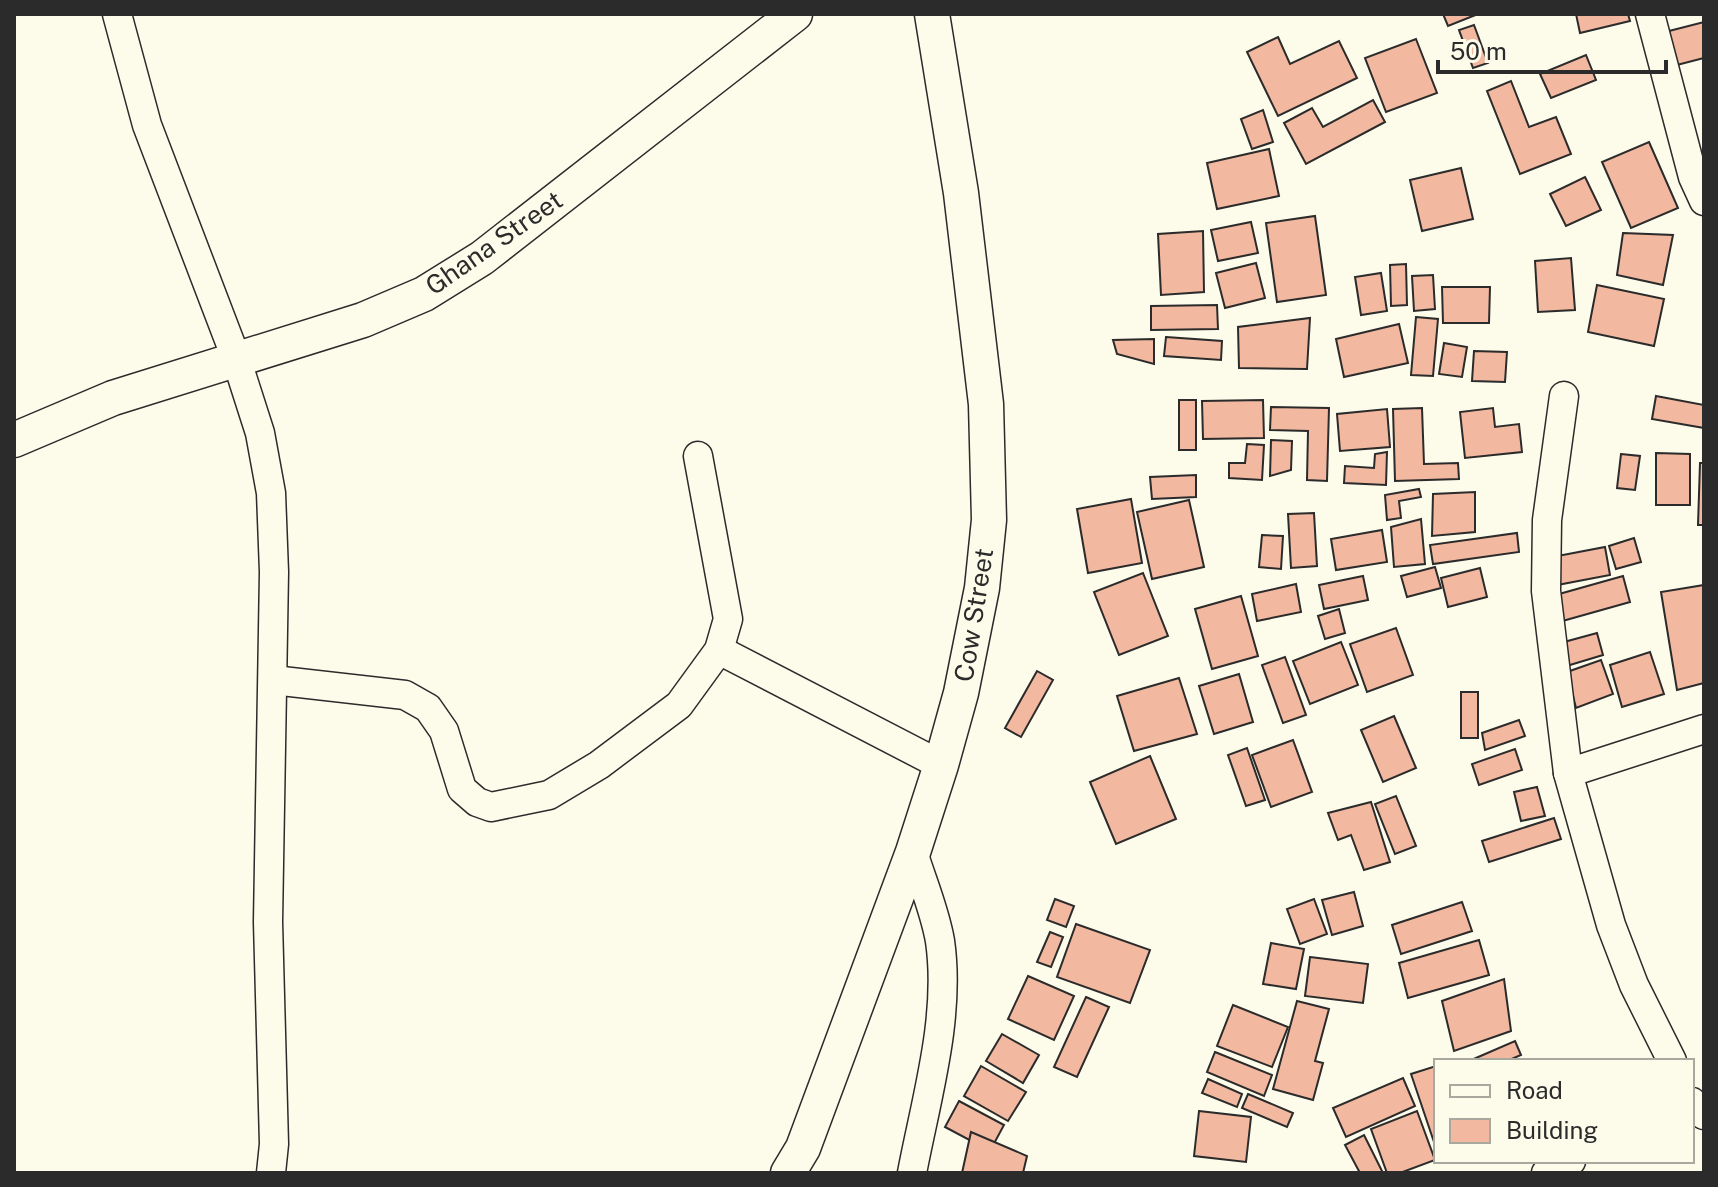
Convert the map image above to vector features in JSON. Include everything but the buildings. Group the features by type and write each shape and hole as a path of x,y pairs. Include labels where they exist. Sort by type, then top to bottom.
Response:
{"street":[{"path":"117,14 147,125 236,358 260,433 271,493 274,572 268,922 274,1144 271,1173"},
{"name":"Ghana Street","path":"14,440 113,398 363,320 424,294 482,258 795,14"},
{"path":"1650,14 1693,177 1704,201"},
{"name":"Cow Street","path":"788,1173 803,1148 913,852 961,693 982,588 989,520 986,404 961,193 932,19"},
{"path":"1564,396 1547,520 1546,591 1568,773 1611,925 1634,985 1671,1059"},
{"path":"273,680 405,695 428,708 444,731 462,789 477,802 491,807 549,795 599,765 679,705 719,650 728,619 698,456"},
{"path":"719,650 941,765"},
{"path":"1568,773 1704,729"},
{"path":"912,1173 938,1034 941,987 940,941 913,852"},
{"path":"1546,1173 1567,1163"}]}
